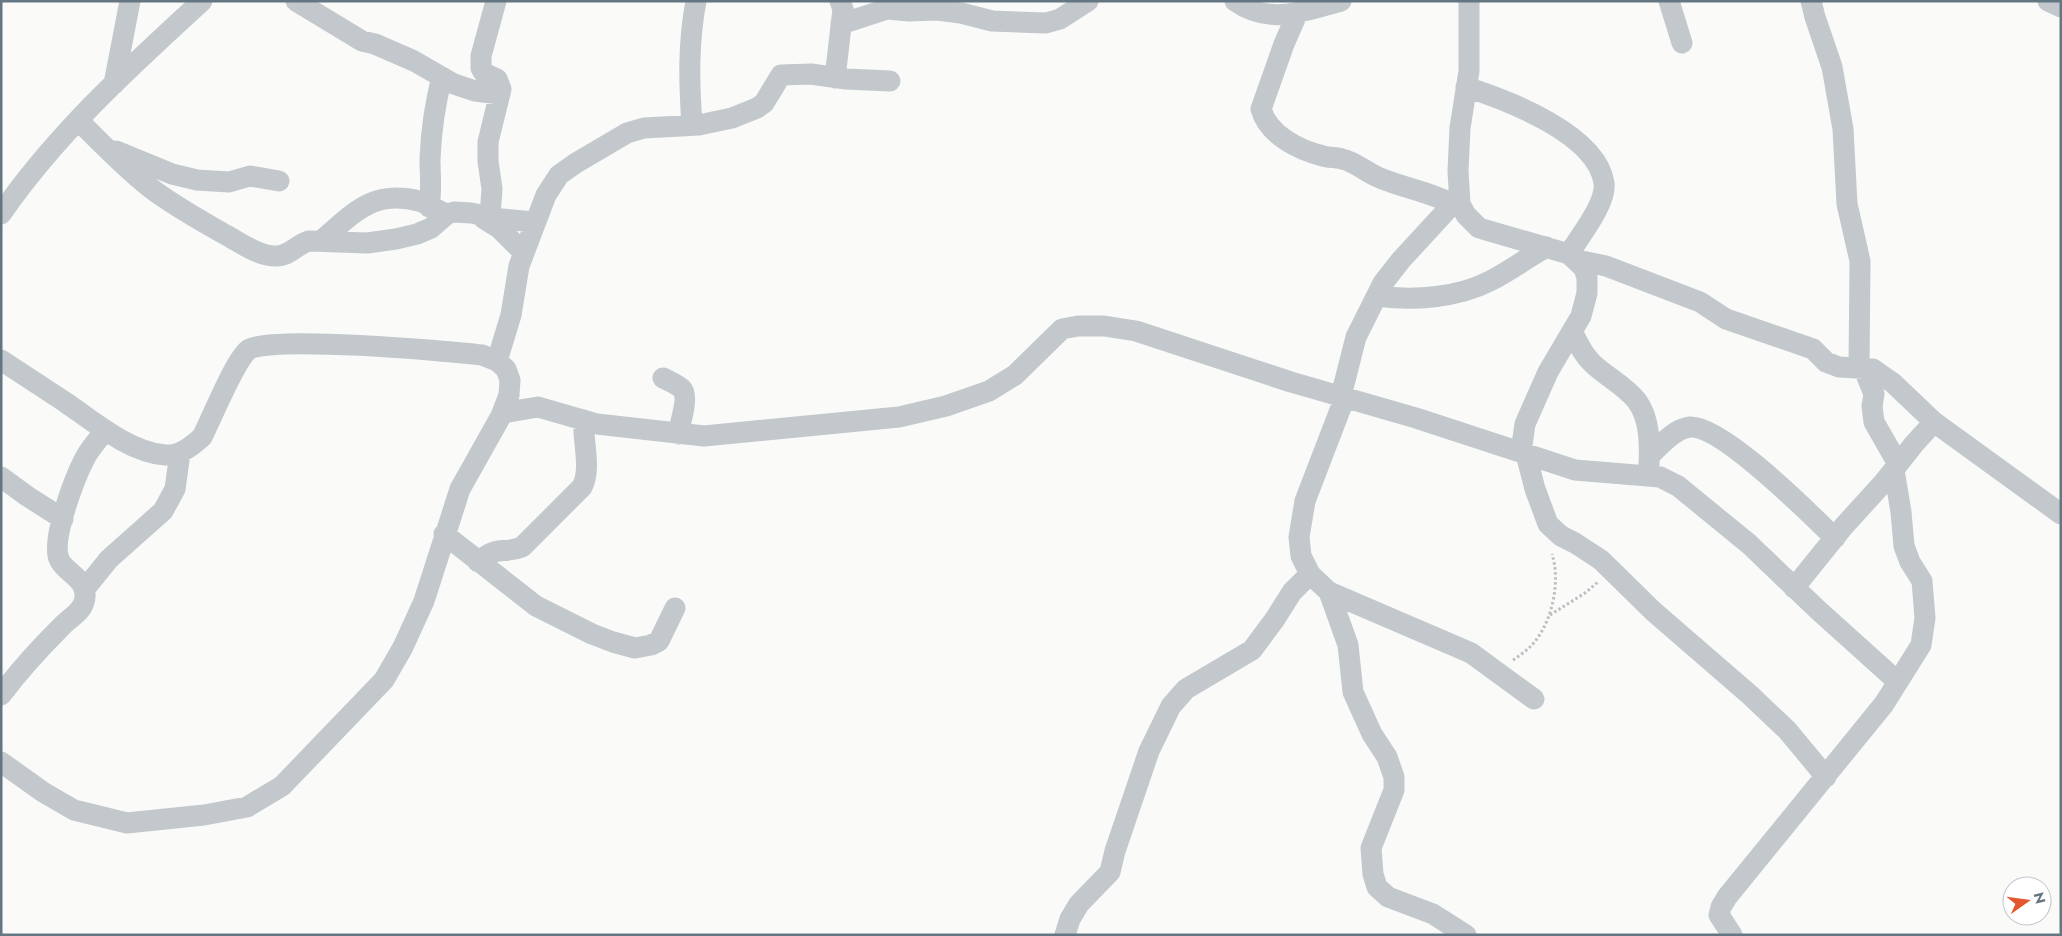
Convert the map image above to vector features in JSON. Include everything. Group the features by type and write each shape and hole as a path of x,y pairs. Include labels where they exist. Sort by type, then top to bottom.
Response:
{"street":[{"path":"114,84 130,1"},
{"path":"1,214 57,141 202,1"},
{"path":"296,1 362,41 375,44 414,61 442,78 475,91 500,94"},
{"path":"482,215 492,189 488,161 488,142 501,89 497,79 484,73 480,62 496,1"},
{"path":"692,125 690,34 696,1"},
{"path":"835,78 843,10 840,1"},
{"path":"842,24 887,9 909,11 937,10 961,13 992,21 1046,24 1060,19 1088,1"},
{"path":"1234,1 1260,14 1278,16 1342,1"},
{"path":"1469,1 1469,71 1460,128 1456,201 1401,260 1383,283 1356,337 1343,396 1305,501 1299,537 1301,556 1310,574 1329,592 1471,653 1534,699"},
{"path":"1669,1 1682,43"},
{"path":"1732,935 1719,916 1721,907 1753,863 1826,777 1884,704 1922,645 1925,618 1922,581 1910,562 1904,546 1896,467 1874,422 1872,406 1874,394 1861,367 1860,261 1850,224 1844,129 1832,67 1812,1"},
{"path":"2048,1 2061,7"},
{"path":"1298,12 1284,44 1261,110 1264,120 1275,132 1293,145 1324,156 1342,158 1377,178 1456,201 1479,228 1606,266 1700,302 1726,319 1812,350 1826,362 1839,367 1873,369 1934,422 2061,514"},
{"path":"497,361 511,315 519,266 534,222 546,195 559,175 597,149 644,128 692,125 732,118 757,108 764,103 781,75 811,74 835,78 890,81"},
{"path":"78,120 106,149 158,192 198,219 264,255 277,257 294,250 302,242 367,243 418,234 431,228 438,210 432,185 431,146 436,100 442,78"},
{"path":"1466,87 1496,97 1564,130 1598,165 1604,184 1601,202 1573,257"},
{"path":"106,149 172,174 196,180 229,182 250,176 279,181"},
{"path":"321,241 366,204 383,199 400,198 420,202 438,210 534,222"},
{"path":"482,215 499,228 524,253"},
{"path":"1377,296 1395,298 1422,297 1463,291 1490,281 1547,247"},
{"path":"1573,257 1584,268 1587,278 1587,294 1581,316 1548,372 1524,424 1524,453 1548,524 1561,536 1601,560 1653,611 1787,730 1826,777"},
{"path":"502,414 538,407 597,424 704,436 899,417 946,406 989,391 1015,375 1062,328 1104,326 1136,331 1291,382 1416,418 1575,470 1649,465 1673,434 1690,427 1703,429 1757,465 1835,538"},
{"path":"1572,331 1582,350 1592,363 1616,381 1637,402 1647,424 1650,443 1649,465 1660,477 1678,486 1749,544 1794,588 1898,682"},
{"path":"1,360 117,438 146,450 166,455 180,453 202,437 239,361 248,350 255,346 282,343 367,346 482,355 497,361 506,369 510,380 509,395 502,414 460,489 424,601 403,647 384,680 282,786 247,807 204,815 127,823 74,810 43,792 1,762"},
{"path":"663,378 675,384 684,392 684,407 678,434"},
{"path":"478,562 489,553 498,550 516,550 522,547 582,487 586,479 583,438 584,420"},
{"path":"1794,588 1934,422"},
{"path":"1,696 42,646 63,624 79,611 84,603 84,590 78,579 59,560 57,542 72,487 86,457 105,430"},
{"path":"84,590 109,558 162,512 175,488 180,453"},
{"path":"1,477 27,496 63,518"},
{"path":"444,534 536,606 592,634 635,648 651,645 659,641 675,608"},
{"path":"1066,935 1070,919 1079,904 1110,872 1115,850 1149,751 1171,706 1186,689 1252,650 1292,592 1310,574"},
{"path":"1329,592 1348,645 1353,692 1394,777 1394,790 1371,848 1373,874 1377,887 1388,896 1433,914 1466,935"}],"path":[{"path":"1496,673 1532,645 1549,616 1555,584 1553,557 1549,538 1552,527"},
{"path":"1549,616 1585,593 1611,570"}]}
